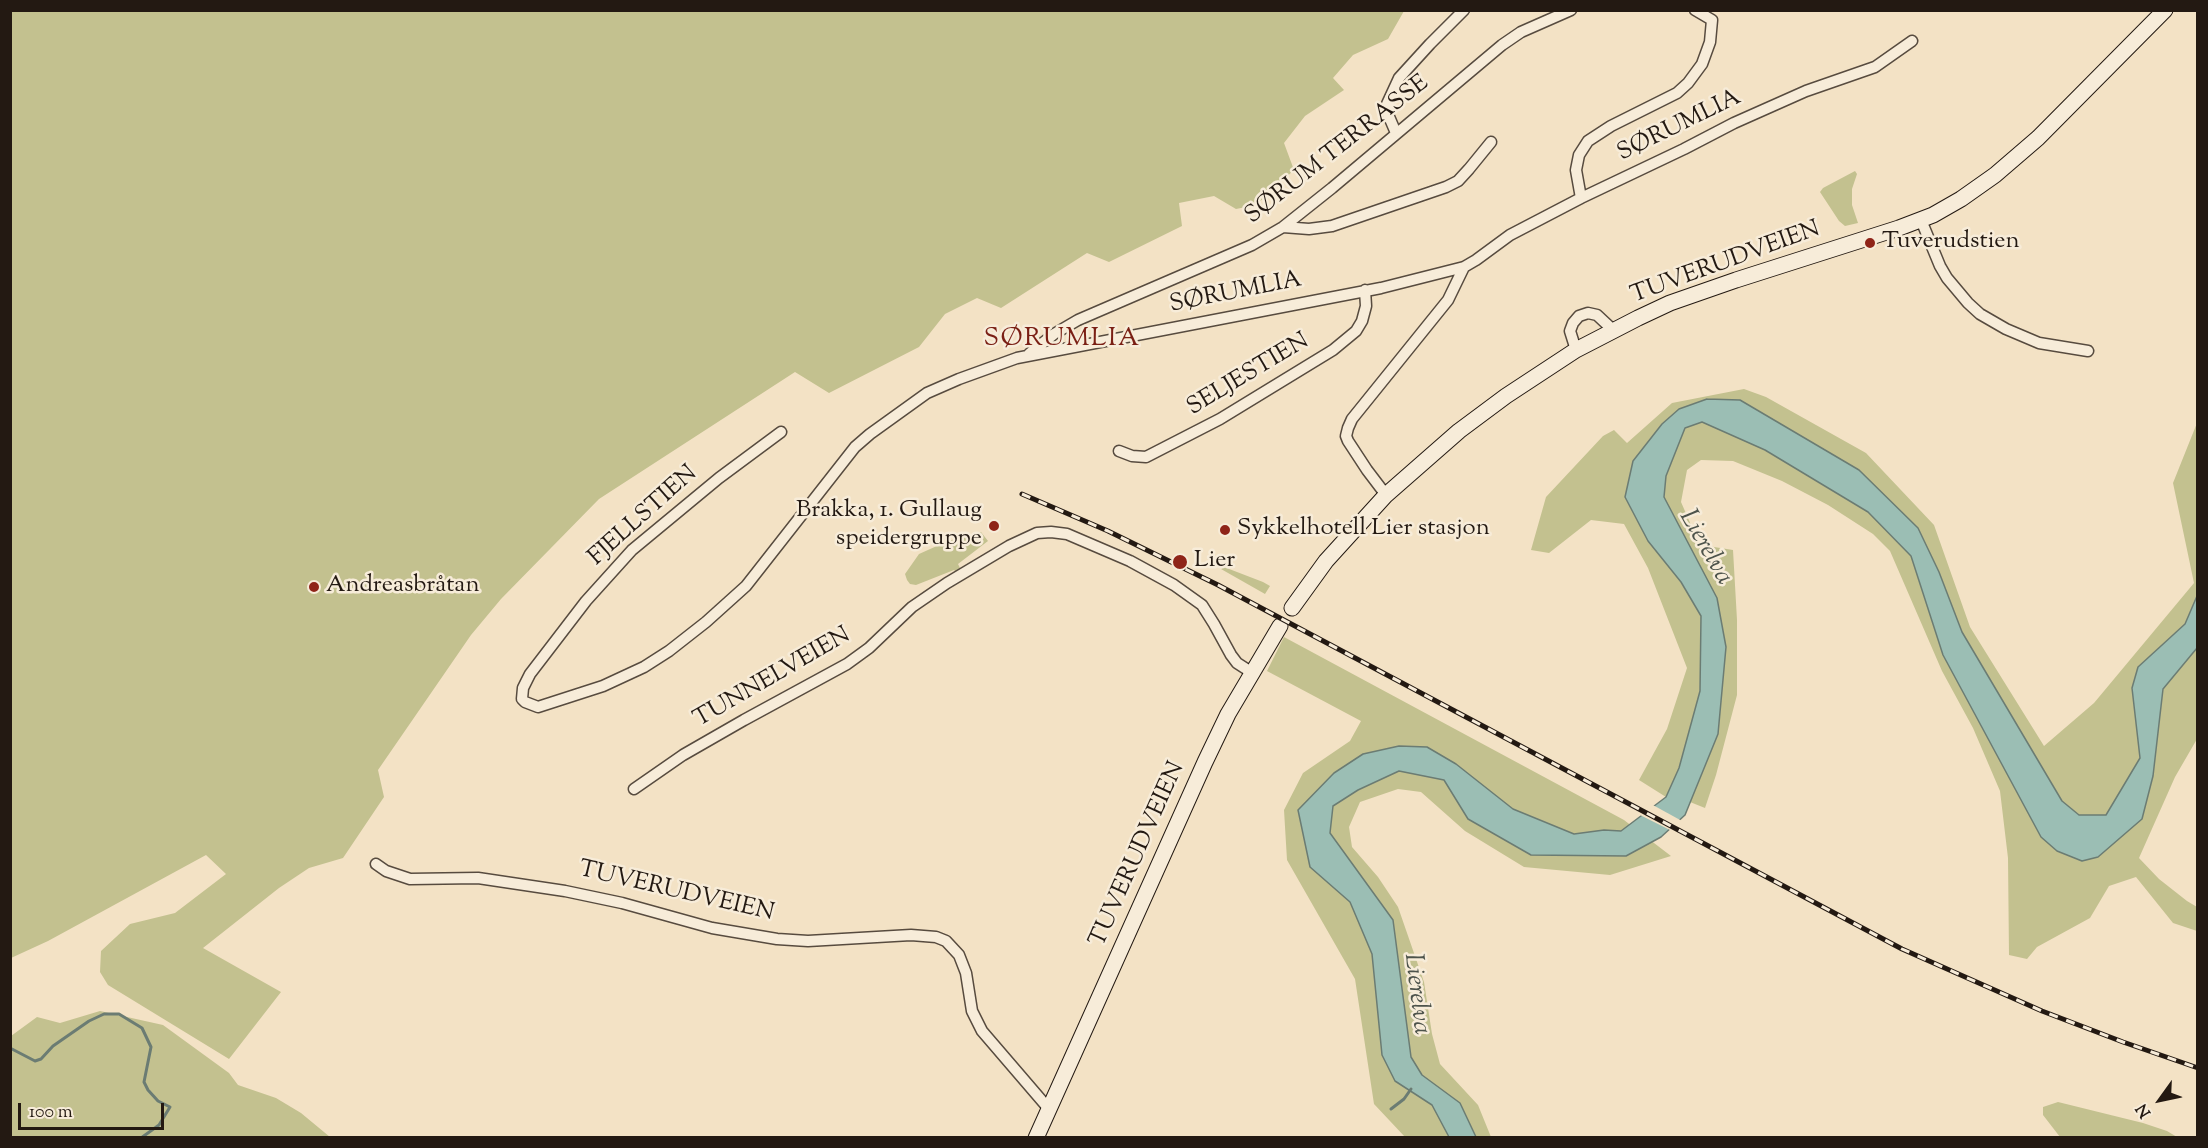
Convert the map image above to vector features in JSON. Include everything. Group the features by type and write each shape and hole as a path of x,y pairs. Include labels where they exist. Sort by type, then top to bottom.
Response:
{"main road":[{"name":"TUVERUDVEIEN","path":"1292,608 1326,561 1386,495 1436,450 1488,409 1576,350 1660,308 1703,291 1921,220 1971,192 2009,164 2047,130 2165,10"},
{"name":"TUVERUDVEIEN","path":"1036,1137 1205,762 1251,672 1280,626"}],"street":[{"path":"1396,133 1388,112 1388,104 1399,78 1464,10"},
{"name":"SØRUM TERRASSE","path":"1026,356 1054,334 1078,320 1252,245 1283,227 1503,45 1521,32 1570,10"},
{"path":"1581,198 1576,170 1581,152 1588,141 1611,126 1666,100 1682,89 1698,69 1708,51 1714,15 1695,10"},
{"name":"SØRUMLIA","path":"532,706 548,705 626,677 669,651 706,622 746,586 770,559 806,508 855,447 927,393 959,379 1026,356 1405,283 1464,267 1476,261 1510,235 1581,198 1734,123 1806,91 1875,67 1912,41"},
{"path":"1283,227 1309,229 1332,226 1446,187 1458,181 1491,142"},
{"path":"1921,220 1947,278 1980,314 2006,329 2039,343 2088,351"},
{"path":"1386,495 1351,446 1346,432 1352,419 1448,300 1464,267"},
{"name":"SELJESTIEN","path":"1119,451 1132,456 1146,457 1220,419 1333,350 1347,339 1362,321 1366,306 1365,290"},
{"path":"1576,350 1570,331 1573,323 1580,316 1588,313 1597,315 1613,330"},
{"name":"FJELLSTIEN","path":"532,706 522,699 523,688 530,674 609,575 632,550 665,522 781,432"},
{"name":"TUNNELVEIEN","path":"634,789 683,755 847,664 869,648 912,607 1009,546 1037,533 1067,534 1130,561 1174,585 1202,605 1231,655 1237,663 1251,672"},
{"name":"TUVERUDVEIEN","path":"376,864 386,871 410,879 478,878 565,891 622,903 712,928 777,939 808,941 911,935 936,937 946,941 959,955 966,974 972,1011 982,1031 1049,1109"}],"shaded area":[{"path":"10,11 1404,11 1388,39 1353,55 1333,78 1344,90 1305,116 1284,143 1294,170 1256,205 1236,209 1214,196 1179,203 1182,226 1109,262 1087,253 1001,308 977,298 945,314 919,347 829,393 795,372 599,499 501,599 471,635 378,770 384,797 343,858 309,868 279,888 203,948 281,992 229,1059 108,985 100,972 101,951 130,924 175,913 226,874 206,855 48,941 11,958"},
{"path":"1855,171 1857,174 1852,189 1852,205 1858,223 1845,226 1839,221 1820,192 1823,188"},
{"path":"1744,389 1766,397 1866,453 1934,525 1970,627 2044,746 2094,703 2194,583 2173,483 2197,423 2197,596 2185,624 2138,667 2132,688 2140,758 2106,815 2079,815 2062,801 1962,632 1939,572 1918,528 1707,399 1679,409 1662,424 1633,461 1625,497 1648,541 1681,582 1701,616 1700,691 1679,768 1666,797 1639,780 1667,729 1687,668 1648,568 1624,524 1591,520 1549,553 1531,550 1546,497 1603,436 1614,430 1627,443 1672,403"},
{"path":"1702,422 1765,450 1868,512 1911,556 1943,655 2041,837 2142,819 2153,776 2163,689 2197,648 2197,739 2175,777 2139,858 2159,879 2197,907 2197,931 2173,923 2136,877 2109,886 2090,918 2037,947 2027,959 2009,955 2008,858 2000,791 1973,728 1942,671 1890,551 1873,534 1828,505 1782,481 1733,461 1701,460 1687,470 1681,502 1698,541 1714,547 1733,550 1737,620 1737,695 1705,808 1690,802 1718,734 1726,647 1664,497 1666,476 1685,428"},
{"path":"981,532 988,541 958,564 961,570 957,573 954,570 916,585 910,584 907,580 905,574 919,554 948,541"},
{"path":"1224,567 1270,586 1265,594 1221,569"},
{"path":"1284,637 1624,820 1671,856 1610,875 1524,867 1465,831 1421,792 1398,789 1360,802 1349,827 1352,847 1378,877 1398,907 1424,982 1432,1034 1440,1064 1478,1105 1491,1137 1405,1137 1374,1104 1355,979 1287,860 1284,810 1303,773 1350,741 1361,721 1267,671"},
{"path":"100,1011 163,1025 229,1073 238,1085 276,1098 301,1113 330,1137 11,1137 11,1036 37,1017 60,1023"},
{"path":"2058,1102 2143,1123 2177,1137 2060,1137 2043,1115 2043,1107"}],"water":[{"path":"1707,399 1740,400 1859,470 1918,528 1939,572 1962,632 2062,801 2079,815 2106,815 2140,758 2132,688 2138,667 2185,624 2197,596 2197,648 2163,689 2153,776 2142,819 2098,857 2082,861 2057,851 2041,837 1943,655 1911,556 1868,512 1765,450 1702,422 1685,428 1666,476 1664,497 1717,598 1726,647 1718,734 1685,815 1661,837 1626,856 1531,855 1468,819 1444,780 1399,771 1358,790 1333,806 1330,833 1393,920 1411,1057 1422,1075 1460,1103 1476,1137 1449,1137 1432,1105 1395,1081 1382,1055 1372,954 1350,902 1310,867 1298,810 1334,773 1363,754 1399,746 1427,747 1456,764 1513,809 1574,834 1604,830 1621,831 1666,797 1679,768 1700,691 1701,616 1681,582 1648,541 1625,497 1633,461 1662,424 1679,409"}],"pier":[{"path":"1651,804 1682,821 1672,831 1638,814"}],"waterway":[{"path":"10,1048 35,1061 41,1059 53,1046 89,1021 104,1014 119,1014 142,1028 151,1047 144,1082 158,1101 170,1107 159,1125 141,1138"},
{"path":"1391,1109 1404,1099 1411,1089"}],"railway":[{"path":"1022,494 1108,531 1218,585 1902,949 2042,1011 2198,1068"}],"place":[{"name":"Tuverudstien","path":"1870,243"},
{"name":"Brakka, 1. Gullaug speidergruppe","path":"994,526"},
{"name":"Sykkelhotell Lier stasjon","path":"1225,530"},
{"name":"Lier","path":"1180,562"},
{"name":"Andreasbråtan","path":"314,587"}],"district":[{"name":"SØRUMLIA","path":"1062,341"}],"water label":[{"name":"Lierelva","path":"1704,548"},
{"name":"Lierelva","path":"1415,994"}]}
